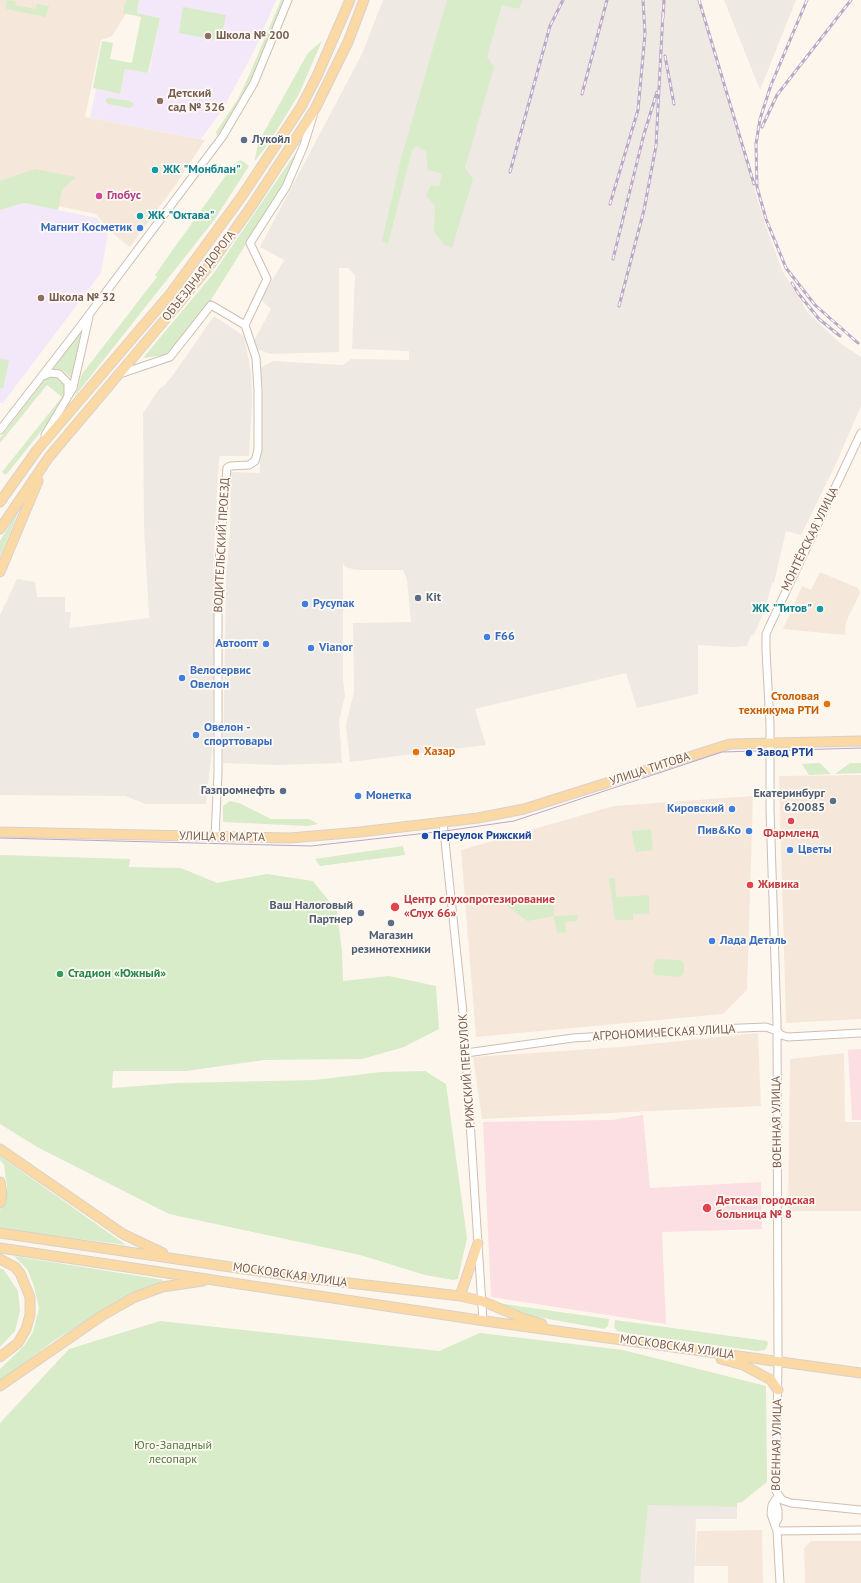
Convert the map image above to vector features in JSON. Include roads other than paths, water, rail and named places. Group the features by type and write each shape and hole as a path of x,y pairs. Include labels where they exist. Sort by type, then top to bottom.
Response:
{"main road":[{"name":"ОБЪЕЗДНАЯ ДОРОГА","path":"0,502 19,473 37,450 171,293 249,186 301,107 317,76 350,0"},
{"name":"ОБЪЕЗДНАЯ ДОРОГА","path":"0,530 49,457 212,262 267,184 315,109 348,42 364,0"},
{"path":"0,572 13,537 49,457"},
{"path":"0,495 19,473"},
{"name":"УЛИЦА ТИТОВА","path":"443,822 494,816 524,809 730,744 861,740"},
{"name":"УЛИЦА 8 МАРТА","path":"0,832 306,838 443,822"},
{"path":"0,1149 123,1234 146,1246 181,1259"},
{"path":"0,1182 2,1195 0,1203"},
{"name":"МОСКОВСКАЯ УЛИЦА","path":"0,1233 358,1285 460,1296 482,1301 522,1318 576,1333"},
{"path":"460,1296 478,1243"},
{"name":"МОСКОВСКАЯ УЛИЦА","path":"0,1248 483,1320 861,1373"},
{"path":"0,1259 15,1267 20,1273 30,1297 30,1315 26,1330 18,1344 0,1357"},
{"path":"0,1386 103,1315 135,1297 162,1287 211,1280"},
{"path":"703,1351 710,1356 743,1365 771,1380 778,1390"}],"street":[{"path":"0,430 89,315 223,136 254,83 288,0"},
{"path":"117,375 170,357 211,305 245,325 267,280 250,243 286,187 304,145 315,109"},
{"path":"37,450 73,388 89,315"},
{"name":"ВОДИТЕЛЬСКИЙ ПРОЕЗД","path":"215,837 218,772 218,574 227,468 230,466 249,465 255,461 258,450 258,390 256,358 245,325"},
{"path":"41,377 50,373 55,373 62,377 68,383 67,400"},
{"name":"МОНТЁРСКАЯ УЛИЦА","path":"769,742 770,724 766,634 790,580 861,433"},
{"name":"ВОЕННАЯ УЛИЦА","path":"769,742 777,1031 778,1390 776,1498 778,1506 775,1514 775,1524 777,1531 780,1583"},
{"name":"РИЖСКИЙ ПЕРЕУЛОК","path":"443,822 466,1053 483,1320"},
{"name":"АГРОНОМИЧЕСКАЯ УЛИЦА","path":"466,1053 602,1036 766,1027 777,1031 781,1036 788,1037 861,1033"},
{"path":"776,1498 791,1503 861,1510"},
{"path":"777,1531 861,1530"}],"tram line":[{"path":"0,838 311,846 445,831 514,821 722,752 861,748"}],"railway":[{"path":"510,172 550,26 563,0"},
{"path":"582,94 607,0"},
{"path":"610,204 638,110 645,34 643,0"},
{"path":"663,18 664,0"},
{"path":"699,0 754,184"},
{"path":"807,0 771,85 760,119 756,144 757,187 766,219 786,268 815,305 858,343"},
{"path":"762,127 777,95 851,0"},
{"path":"619,306 644,210 656,146 663,12"},
{"path":"665,56 674,104"},
{"path":"613,259 644,134 657,92"},
{"path":"792,283 798,293 819,319 840,336"}],"place":[{"name":"Школа № 200","path":"208,36"},
{"name":"Детский сад № 326","path":"160,101"},
{"name":"Лукойл","path":"244,140"},
{"name":"ЖК \"Монблан\"","path":"155,170"},
{"name":"Глобус","path":"99,196"},
{"name":"ЖК \"Октава\"","path":"140,216"},
{"name":"Магнит Косметик","path":"140,228"},
{"name":"Школа № 32","path":"41,298"},
{"name":"Kit","path":"418,598"},
{"name":"Русупак","path":"305,604"},
{"name":"ЖК \"Титов\"","path":"820,609"},
{"name":"F66","path":"487,637"},
{"name":"Автоопт","path":"266,644"},
{"name":"Vianor","path":"311,648"},
{"name":"Велосервис Овелон","path":"182,678"},
{"name":"Столовая техникума РТИ","path":"827,704"},
{"name":"Овелон - спорттовары","path":"196,735"},
{"name":"Хазар","path":"416,752"},
{"name":"Завод РТИ","path":"749,753"},
{"name":"Газпромнефть","path":"283,791"},
{"name":"Монетка","path":"358,796"},
{"name":"Екатеринбург 620085","path":"833,801"},
{"name":"Кировский","path":"732,809"},
{"name":"Фармленд","path":"791,821"},
{"name":"Пив&Ко","path":"749,831"},
{"name":"Переулок Рижский","path":"425,836"},
{"name":"Цветы","path":"790,850"},
{"name":"Живика","path":"750,885"},
{"name":"Центр слухопротезирование «Слух 66»","path":"395,907"},
{"name":"Ваш Налоговый Партнер","path":"361,913"},
{"name":"Магазин резинотехники","path":"391,923"},
{"name":"Лада Деталь","path":"712,941"},
{"name":"Стадион «Южный»","path":"60,974"},
{"name":"Детская городская больница № 8","path":"707,1208"}],"park label":[{"name":"Юго-Западный лесопарк","path":"173,1453"}]}
